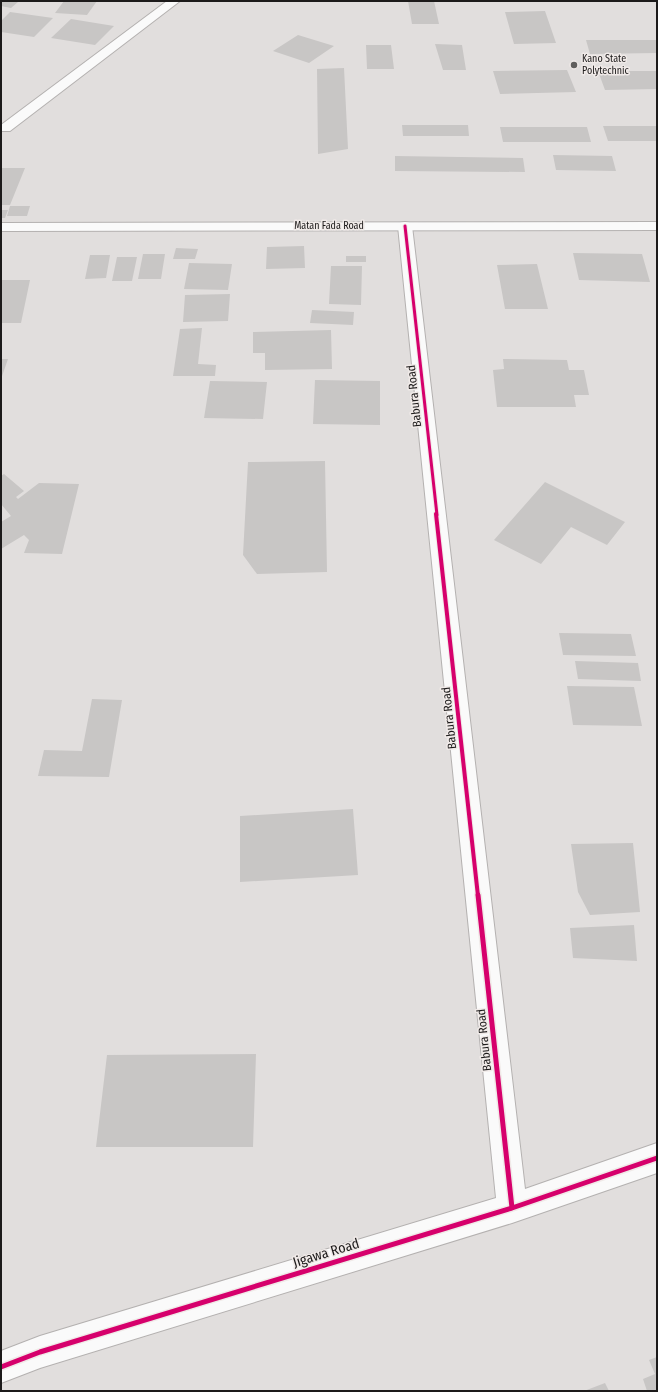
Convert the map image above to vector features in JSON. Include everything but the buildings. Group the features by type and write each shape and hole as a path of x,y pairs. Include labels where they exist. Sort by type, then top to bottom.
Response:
{"street":[{"path":"5,128 174,1"},
{"name":"Babura Road","path":"405,226 512,1208"},
{"name":"Matan Fada Road","path":"1,228 657,226"},
{"name":"Jigawa Road","path":"1,1367 40,1352 512,1208 657,1158"}],"cycle path":[{"path":"405,226 512,1208"},
{"path":"1,1367 40,1352 512,1208 657,1158"}],"place":[{"name":"Kano State Polytechnic","path":"574,65"}]}
